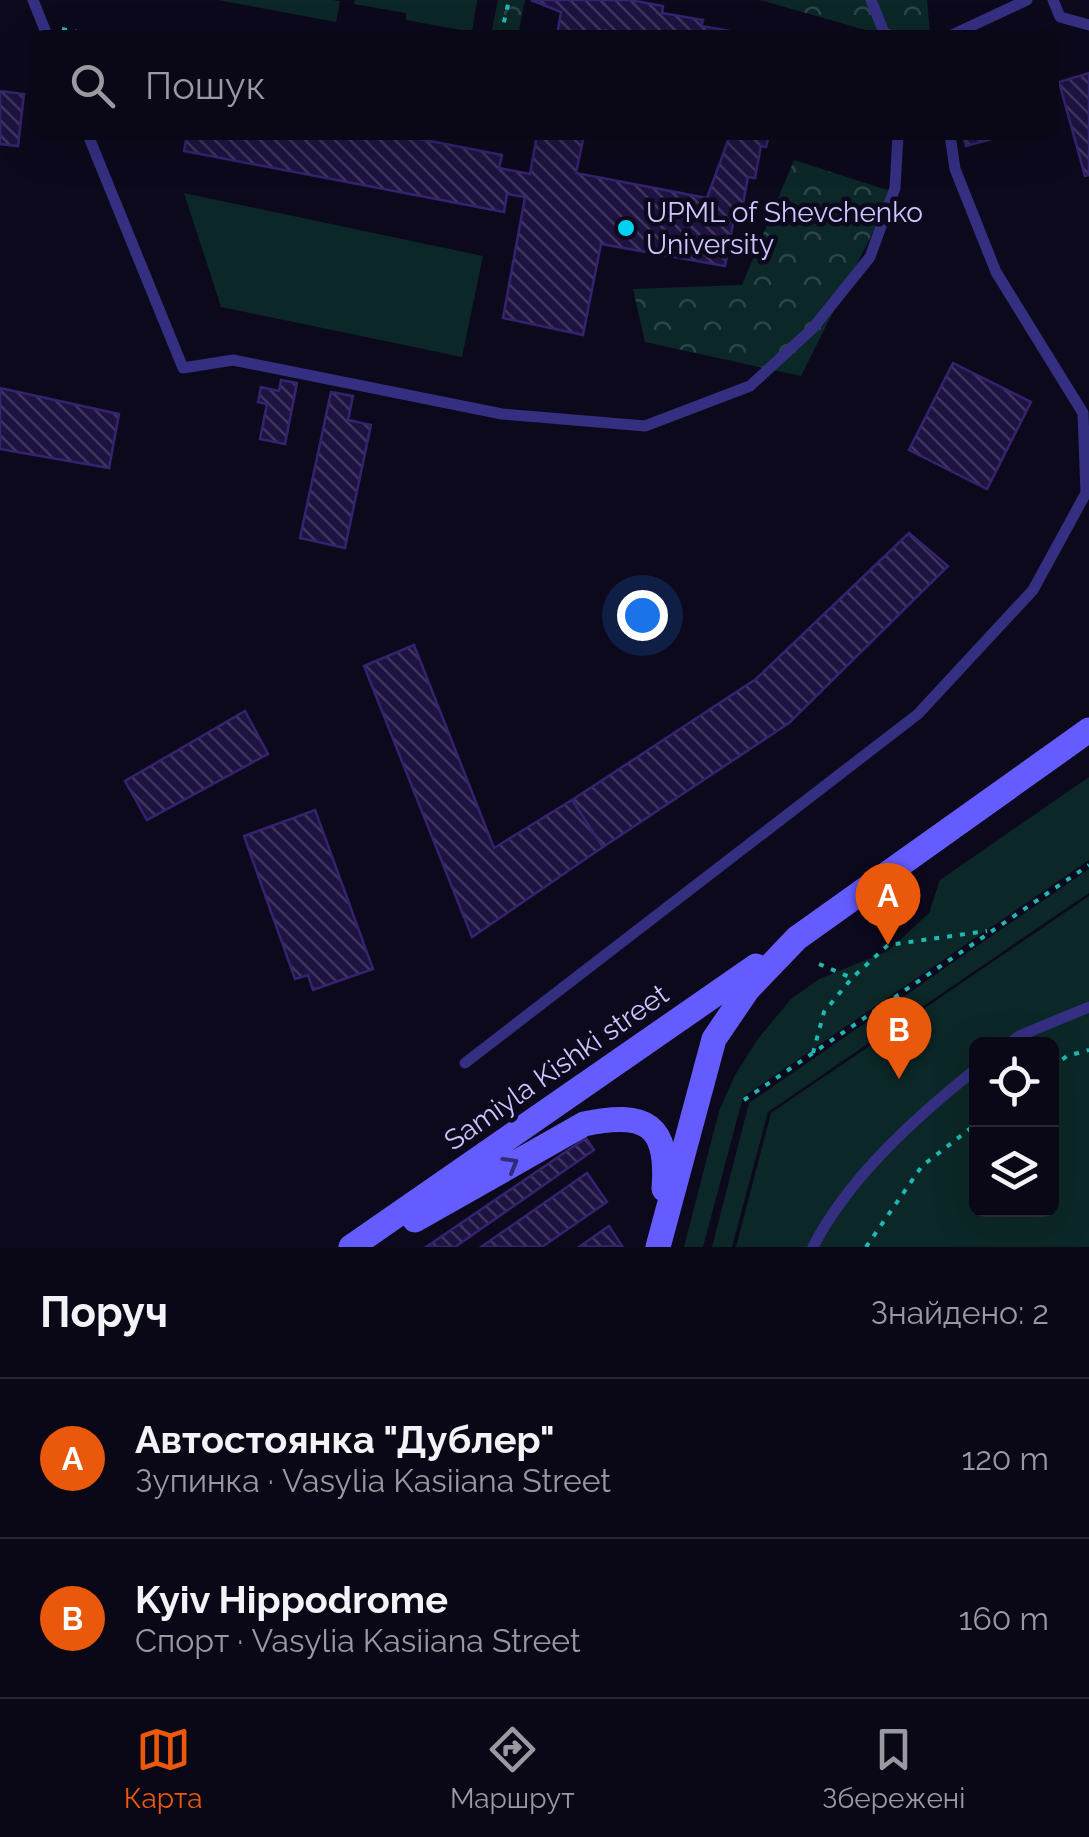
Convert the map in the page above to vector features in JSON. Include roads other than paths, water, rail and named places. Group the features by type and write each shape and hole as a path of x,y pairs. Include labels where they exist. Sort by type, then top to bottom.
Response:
{"street":[{"path":"659,1243 714,1040 748,988 797,938 1089,730"},
{"name":"Samiyla Kishki street","path":"350,1247 797,938"},
{"path":"689,1012 710,1019 714,1040"},
{"path":"366,1247 584,1124 608,1119 647,1124 656,1130 666,1161 659,1243"}],"lane":[{"path":"33,0 53,30"},
{"path":"871,0 883,30"},
{"path":"963,30 1026,0"},
{"path":"1052,0 1060,17 1089,25"},
{"path":"90,140 183,368 234,360 502,414 645,426 750,386 813,328 870,257 895,188 898,140"},
{"path":"465,1063 918,714 1033,590 1086,493 1086,408 996,272 955,169 951,140"},
{"path":"1018,1037 1089,1007"},
{"path":"812,1247 828,1216 922,1111 969,1075"}],"place":[{"name":"UPML of Shevchenko University","path":"626,228"},
{"name":"Автостоянка \"Дублер\"","path":"888,945"},
{"name":"Kyiv Hippodrome","path":"899,1079"}]}
